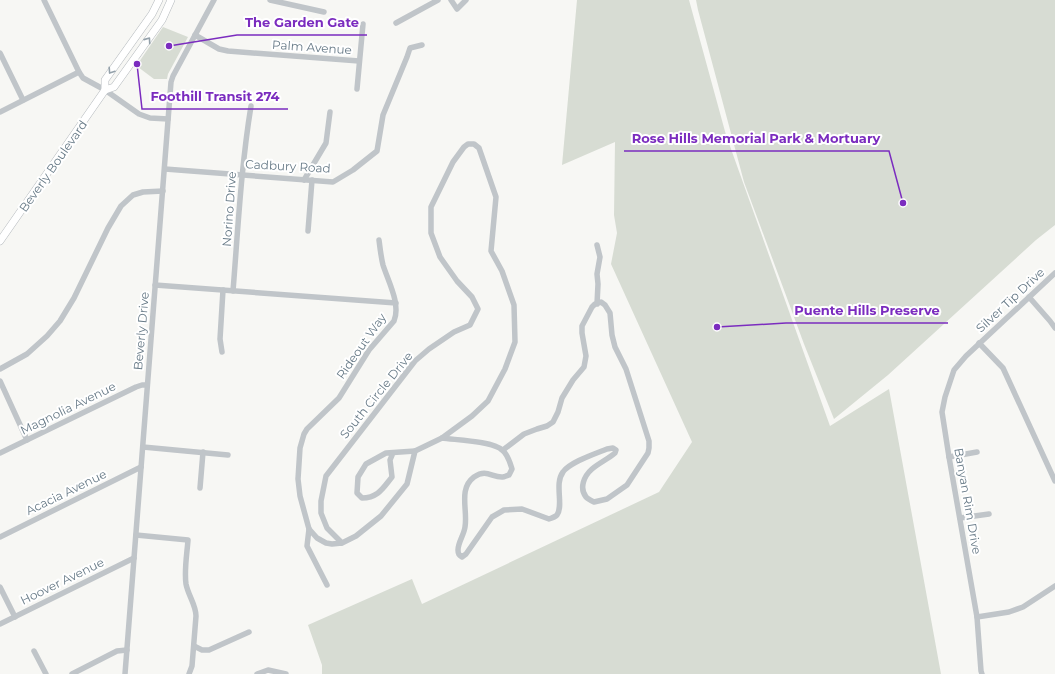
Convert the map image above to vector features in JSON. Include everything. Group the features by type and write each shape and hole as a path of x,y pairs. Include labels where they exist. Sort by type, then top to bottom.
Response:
{"main road":[{"name":"Beverly Boulevard","path":"0,241 105,90 105,80 152,14 159,0"},
{"name":"Beverly Boulevard","path":"105,90 114,87 162,20 172,0"}],"street":[{"path":"44,0 83,78 105,90 139,114 150,118 168,119"},
{"name":"Beverly Drive","path":"125,674 171,82 214,0"},
{"path":"270,0 324,12"},
{"path":"396,23 438,0"},
{"path":"451,0 457,9 466,0"},
{"path":"357,89 363,24"},
{"name":"Palm Avenue","path":"195,35 220,49 228,51 359,61"},
{"name":"Cadbury Road","path":"164,168 332,182 353,170 377,151 383,115 410,48 422,45"},
{"path":"0,53 23,100"},
{"path":"0,112 79,72"},
{"name":"Norino Drive","path":"233,291 242,175 250,106"},
{"path":"304,180 326,143 330,112"},
{"name":"South Circle Drive","path":"342,543 327,528 321,513 321,502 326,476 415,361 429,349 454,332 470,325 478,309 472,297 457,281 440,257 431,233 431,207 453,162 464,147 468,144 474,144 479,148 496,197 491,251 502,271 514,305 515,342 505,369 488,401 472,416 442,438"},
{"path":"308,231 312,180"},
{"path":"0,369 27,354 47,336 60,321 74,298 108,228 121,206 133,195 143,192 163,191"},
{"path":"378,240 383,264 396,303"},
{"path":"597,245 600,257 597,274 597,304"},
{"name":"Silver Tip Drive","path":"979,344 1055,273"},
{"name":"Rideout Way","path":"155,285 396,303 394,320 369,350 339,398 305,431 300,448 298,487 309,529 307,546 327,585"},
{"path":"222,352 220,339 223,290"},
{"path":"1029,297 1055,328"},
{"path":"393,452 390,460 392,477 380,492 369,498 362,498 357,493 358,477 366,464 386,453 393,452 415,451 442,438 484,443 503,450 512,469 509,475 504,477 489,473 481,474 468,484 465,490 466,524 458,548 458,553 462,557 466,554 492,517 504,510 522,509 549,519 555,517 558,514 560,503 559,478 562,472 568,466 607,449 613,448 616,450 615,453 591,470 582,484 582,490 587,498 594,502 607,499 626,485 650,448 626,369 615,347 612,335 610,313 601,302 592,307 582,326 586,356 584,367 573,380 562,398 553,422 548,426 524,434 503,450"},
{"path":"979,344 1003,368 1055,482"},
{"name":"Banyan Rim Drive","path":"979,344 954,370 945,397 942,412 977,617 982,674"},
{"path":"0,382 27,440"},
{"name":"Magnolia Avenue","path":"0,454 136,387 148,385"},
{"path":"143,447 228,455"},
{"path":"309,529 317,538 326,543 332,544 342,543 356,536 381,516 407,484 415,451"},
{"path":"200,488 203,452"},
{"path":"949,457 977,452"},
{"name":"Acacia Avenue","path":"0,537 141,467"},
{"path":"960,518 989,514"},
{"path":"136,535 188,540 186,584 196,612 192,666 189,674"},
{"name":"Hoover Avenue","path":"0,624 134,558"},
{"path":"977,617 1009,612 1023,607 1055,586"},
{"path":"0,587 15,617"},
{"path":"194,646 202,650 209,650 249,632"},
{"path":"72,674 117,651 127,650"},
{"path":"34,651 46,674"},
{"path":"257,674 270,670 286,674"}],"shaded area":[{"path":"577,0 689,0 726,135 830,426 889,389 941,674 322,674 322,665 308,625 412,579 422,604 659,492 692,442 611,264 617,233 614,215 615,142 562,165"},
{"path":"696,0 1055,0 1055,225 1036,240 888,375 834,419 804,344 744,182"},
{"path":"163,27 188,37 168,74 167,79 154,79 138,67 140,64 139,62"}],"place":[{"name":"The Garden Gate","path":"169,46"},
{"name":"Foothill Transit 274","path":"137,64"},
{"name":"Rose Hills Memorial Park & Mortuary","path":"903,203"},
{"name":"Puente Hills Preserve","path":"717,327"}]}
